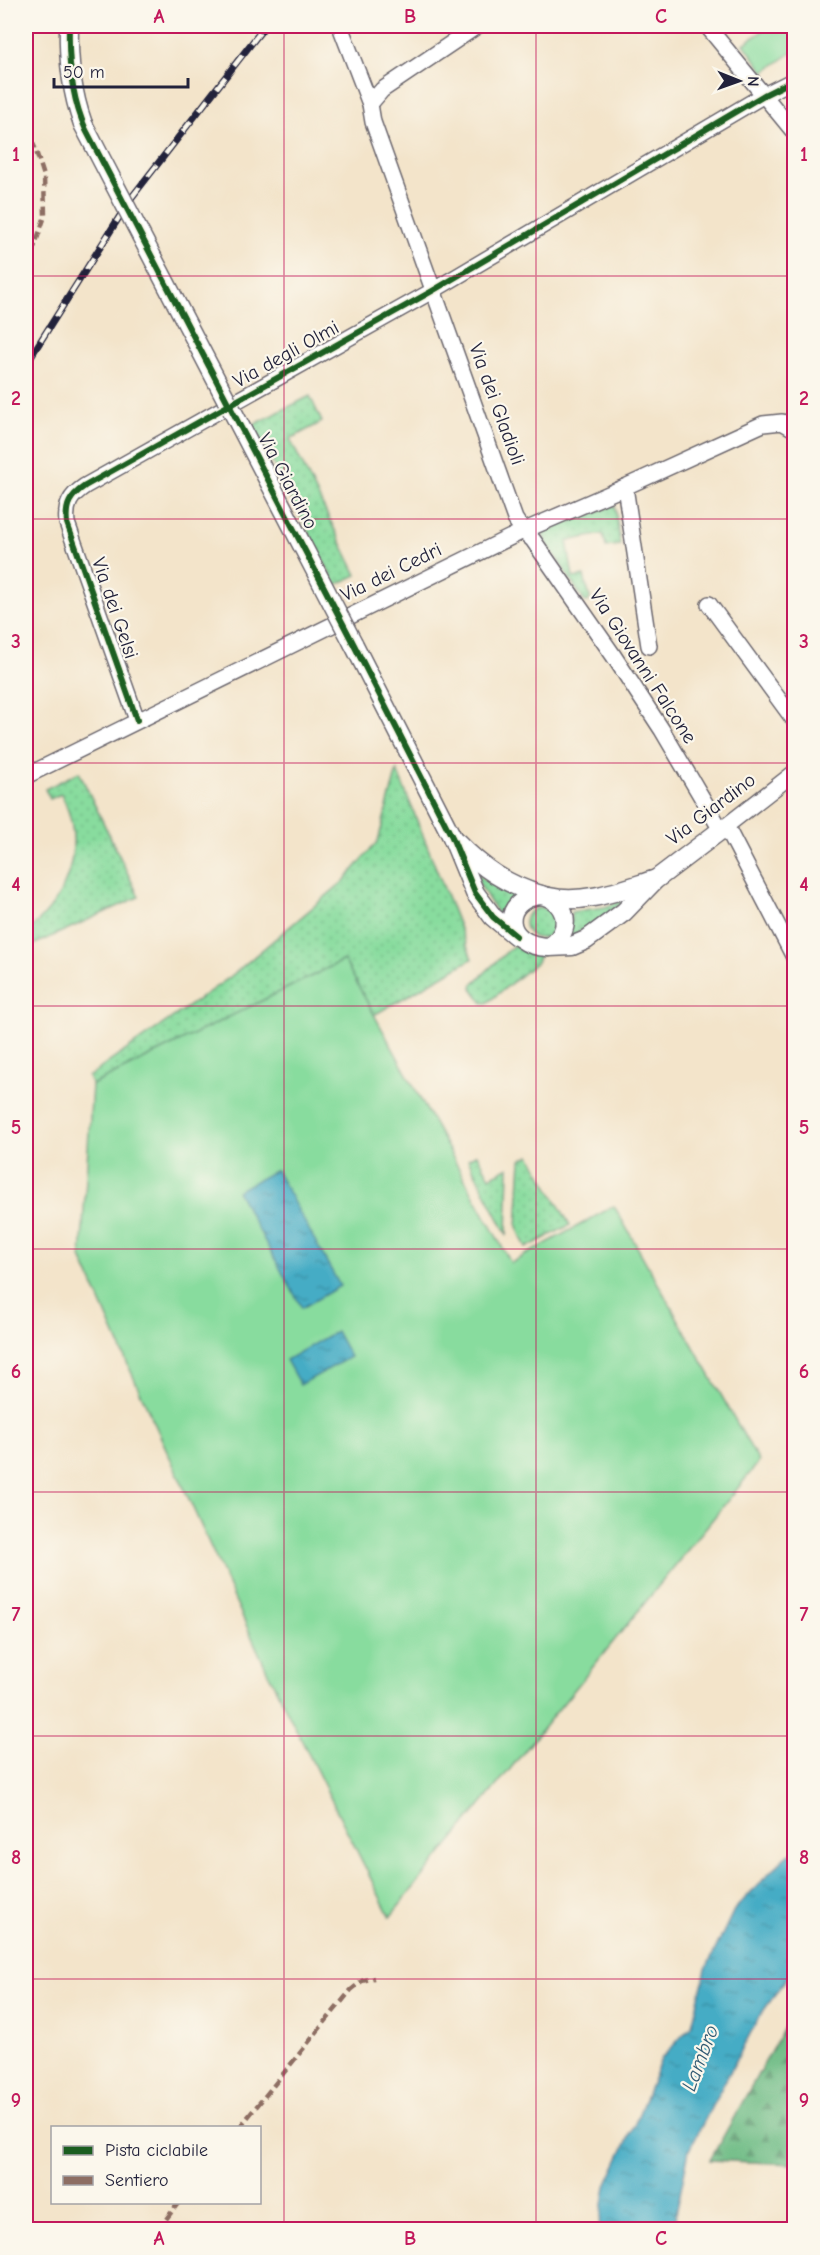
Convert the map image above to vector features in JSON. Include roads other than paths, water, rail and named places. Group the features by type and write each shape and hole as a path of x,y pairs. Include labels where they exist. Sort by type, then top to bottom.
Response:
{"street":[{"name":"Via Giardino","path":"69,26 72,83 83,124 353,643 452,837 480,901 494,917 516,936 531,945 572,946 586,940 624,912 655,880 795,773"},
{"path":"340,26 370,104 373,122 434,290"},
{"path":"370,104 381,90 477,26"},
{"path":"710,27 795,132"},
{"name":"Via degli Olmi","path":"67,506 71,498 85,486 434,290 764,95 795,80"},
{"name":"Via dei Gladioli","path":"434,290 515,519 523,531"},
{"name":"Via dei Cedri","path":"26,776 523,531 763,424 788,425"},
{"path":"625,487 648,646"},
{"name":"Via dei Gelsi","path":"67,506 67,523 137,720"},
{"name":"Via Giovanni Falcone","path":"523,531 533,540 662,730 723,828 795,957"},
{"path":"710,604 795,720"},
{"name":"Via Giardino","path":"452,837 477,862 498,878 522,889 558,899 587,898 655,880"},
{"path":"516,936 512,921 518,905 533,896 544,896 559,904 566,919 562,936 549,947"}],"water":[{"path":"276,1170 340,1286 302,1308 237,1191"},
{"path":"336,1331 350,1357 300,1385 286,1360"},
{"name":"Lambro","path":"794,1851 794,1968 759,2017 689,2150 673,2229 599,2229 606,2186 634,2126 661,2059 692,2025 706,1969 734,1910 784,1858"}],"railway":[{"path":"26,364 132,197 265,26"}]}
